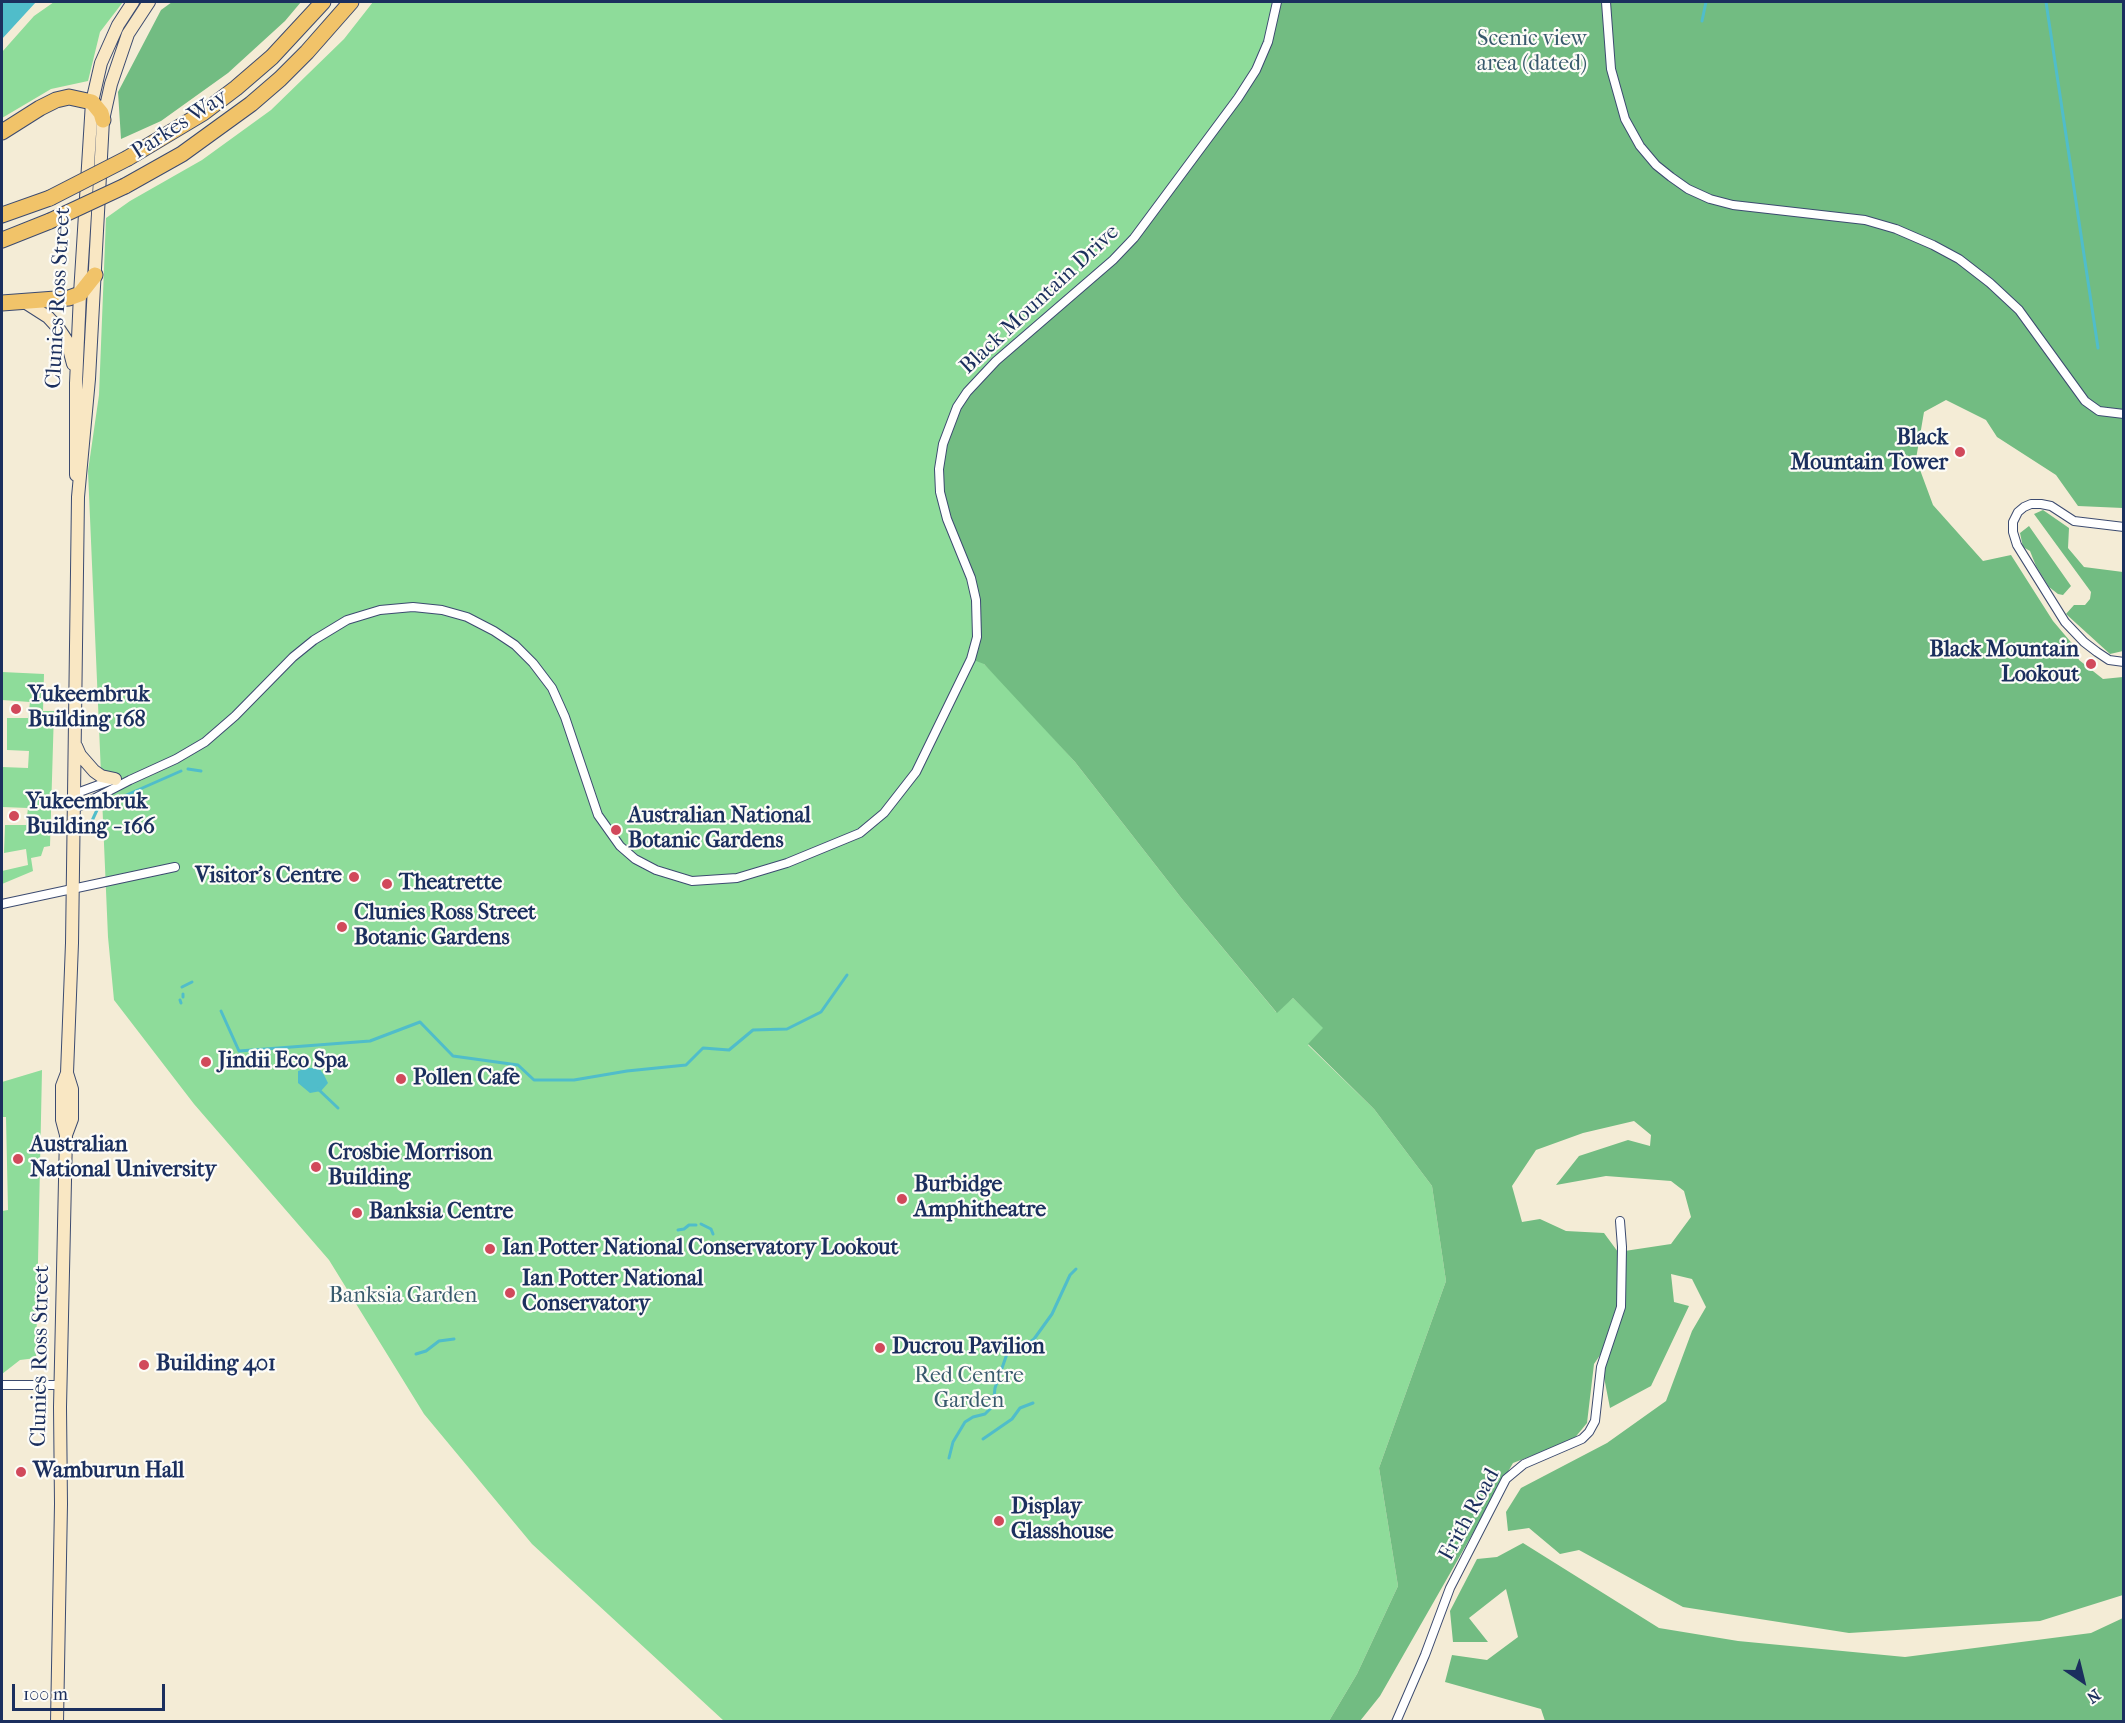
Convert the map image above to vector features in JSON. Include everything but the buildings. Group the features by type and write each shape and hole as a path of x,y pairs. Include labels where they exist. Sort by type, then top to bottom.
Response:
{"highway":[{"name":"Parkes Way","path":"2,215 50,198 128,158 203,113 272,57 323,2"},
{"name":"Parkes Way","path":"2,240 50,221 125,186 182,154 251,104 280,79 308,52 351,2"},
{"path":"2,132 40,108 56,100 69,97 92,102 101,113 103,120"},
{"path":"2,303 69,298 80,294 95,275"}],"street":[{"name":"Clunies Ross Street","path":"78,497 74,463 76,383 92,102 102,63 118,25 133,2"},
{"name":"Clunies Ross Street","path":"57,1722 61,1504 60,1385 66,1135 62,1120 62,1086 67,1073 74,809 78,497 95,275 103,120 111,84 128,34 149,2"},
{"name":"Black Mountain Drive","path":"74,809 176,759 205,742 314,639 347,620 380,610 413,607 442,610 467,617 494,631 514,645 533,663 552,688 565,717 598,815 620,846 635,859 656,870 692,881 737,878 787,863 860,833 884,813 916,772 971,659 977,637 976,600 971,578 947,519 940,492 939,469 943,444 957,407 967,392 996,361 1113,260 1134,237 1238,98 1256,70 1268,42 1277,2"},
{"path":"1606,2 1611,69 1625,119 1640,146 1656,165 1671,177 1702,195 1733,205 1865,220 1896,229 1933,245 1959,259 2019,310 2085,401 2099,411 2124,414"},
{"path":"23,302 48,318 67,341 76,383"},
{"path":"2124,526 2074,521 2050,506 2041,504 2024,507 2018,512 2013,522 2017,545 2065,622 2097,652 2109,660 2124,662"},
{"path":"75,742 87,766 101,776 115,779"},
{"name":"Black Mountain Drive","path":"74,794 115,779 130,780"},
{"path":"2,904 175,867"},
{"name":"Frith Road","path":"1396,1722 1425,1655 1450,1588 1506,1479 1524,1464 1581,1439 1589,1432 1595,1421 1601,1367 1621,1306 1620,1221"},
{"path":"2,1384 60,1385"}],"green space":[{"path":"54,2 123,2 100,32 88,81 51,89 2,118 2,52 34,16"},
{"path":"172,2 301,2 285,21 228,73 161,121 121,139 118,92 161,10"},
{"name":"Australian National Botanic Gardens","path":"373,2 1277,2 1268,42 978,609 984,664 1075,762 1182,899 1276,1012 1293,998 1324,1028 1308,1045 1374,1109 1432,1186 1446,1281 1379,1468 1398,1586 1357,1674 1329,1721 724,1721 532,1544 424,1414 329,1260 194,1104 114,1000 108,937 88,471 99,395 106,218 130,201 202,160 271,110 344,39"},
{"name":"Scenic view area (dated)","path":"1277,2 2123,2 2123,508 2078,506 2056,475 1997,437 1986,420 1946,400 1924,412 1916,459 1933,505 1983,561 2011,555 2053,621 2075,647 2079,660 2103,679 2123,677 2123,1595 2040,1621 1849,1633 1683,1607 1579,1550 1560,1554 1529,1528 1508,1531 1506,1512 1521,1488 1607,1443 1666,1401 1692,1331 1706,1307 1692,1279 1671,1274 1674,1302 1689,1306 1651,1386 1610,1408 1602,1367 1613,1336 1594,1364 1587,1423 1573,1440 1513,1463 1380,1696 1360,1721 1329,1721 1357,1674 1398,1586 1379,1468 1446,1281 1432,1186 1374,1109 1308,1044 1323,1028 1293,998 1277,1013 1182,899 1075,762 984,664 971,659 978,609 940,492 943,444 967,392 1113,260 1256,71","holes":["1634,1121 1651,1135 1650,1146 1628,1140 1579,1156 1556,1185 1606,1176 1671,1181 1684,1191 1691,1217 1671,1244 1618,1252 1604,1233 1566,1231 1540,1219 1522,1222 1512,1186 1536,1150 1583,1133"]},
{"path":"2043,510 2069,528 2068,548 2084,567 2123,572 2123,651 2110,654 2066,614 2074,605 2085,605 2090,599 2091,592 2034,514"},
{"path":"2029,526 2071,586 2063,595 2049,587 2030,551 2023,547 2020,533"},
{"path":"2,672 44,674 43,711 54,711 50,846 44,847 41,856 31,858 33,871 2,884 2,871 28,865 26,849 4,853 5,825 26,825 28,808 2,807 2,767 28,768 29,751 7,750 7,718 28,718 30,702 2,700"},
{"path":"42,1070 36,1358 20,1360 2,1374 2,1211 8,1210 6,1117 2,1117 2,1082"},
{"path":"1523,1543 1659,1628 1738,1641 1905,1657 2091,1633 2123,1618 2123,1721 1545,1721 1541,1709 1445,1682 1452,1655 1487,1660 1518,1637 1506,1589 1469,1618 1488,1642 1453,1642 1450,1611 1477,1559 1497,1557"}],"water":[{"path":"2,2 36,2 2,39"},
{"path":"319,1068 324,1075 328,1083 321,1091 310,1093 298,1083 298,1071"}],"waterway":[{"path":"1702,21 1706,2"},
{"path":"2046,2 2098,348"},
{"path":"188,769 201,771"},
{"path":"91,823 97,810 106,804 181,771"},
{"path":"221,1011 239,1051 370,1041 420,1022 453,1056 518,1065 534,1080 574,1080 627,1071 686,1065 703,1048 729,1050 753,1030 787,1029 821,1012 847,975"},
{"path":"182,987 192,982"},
{"path":"318,1089 338,1108"},
{"path":"701,1224 711,1229 713,1234"},
{"path":"678,1230 689,1225 696,1225"},
{"path":"949,1458 953,1442 965,1422 985,1414 993,1406 995,1388 1008,1351 1012,1347 1026,1345 1034,1339 1052,1314 1070,1275 1076,1269"},
{"path":"416,1354 426,1351 439,1341 454,1339"},
{"path":"983,1439 1012,1419 1020,1408 1033,1403"}],"place":[{"name":"Black Mountain Tower","path":"1960,452"},
{"name":"Black Mountain Lookout","path":"2091,664"},
{"name":"Yukeembruk Building 168","path":"16,709"},
{"name":"Yukeembruk Building - 166","path":"14,816"},
{"name":"Australian National Botanic Gardens","path":"616,830"},
{"name":"Visitor's Centre","path":"354,877"},
{"name":"Theatrette","path":"387,884"},
{"name":"Clunies Ross Street Botanic Gardens","path":"342,927"},
{"name":"Jindii Eco Spa","path":"206,1062"},
{"name":"Pollen Cafe","path":"401,1079"},
{"name":"Australian National University","path":"18,1159"},
{"name":"Crosbie Morrison Building","path":"316,1167"},
{"name":"Burbidge Amphitheatre","path":"902,1199"},
{"name":"Banksia Centre","path":"357,1213"},
{"name":"Ian Potter National Conservatory Lookout","path":"490,1249"},
{"name":"Ian Potter National Conservatory","path":"510,1293"},
{"name":"Ducrou Pavilion","path":"880,1348"},
{"name":"Building 401","path":"144,1365"},
{"name":"Wamburun Hall","path":"21,1472"},
{"name":"Display Glasshouse","path":"999,1521"}],"park label":[{"name":"Banksia Garden","path":"403,1297"},
{"name":"Red Centre Garden","path":"969,1390"}]}
